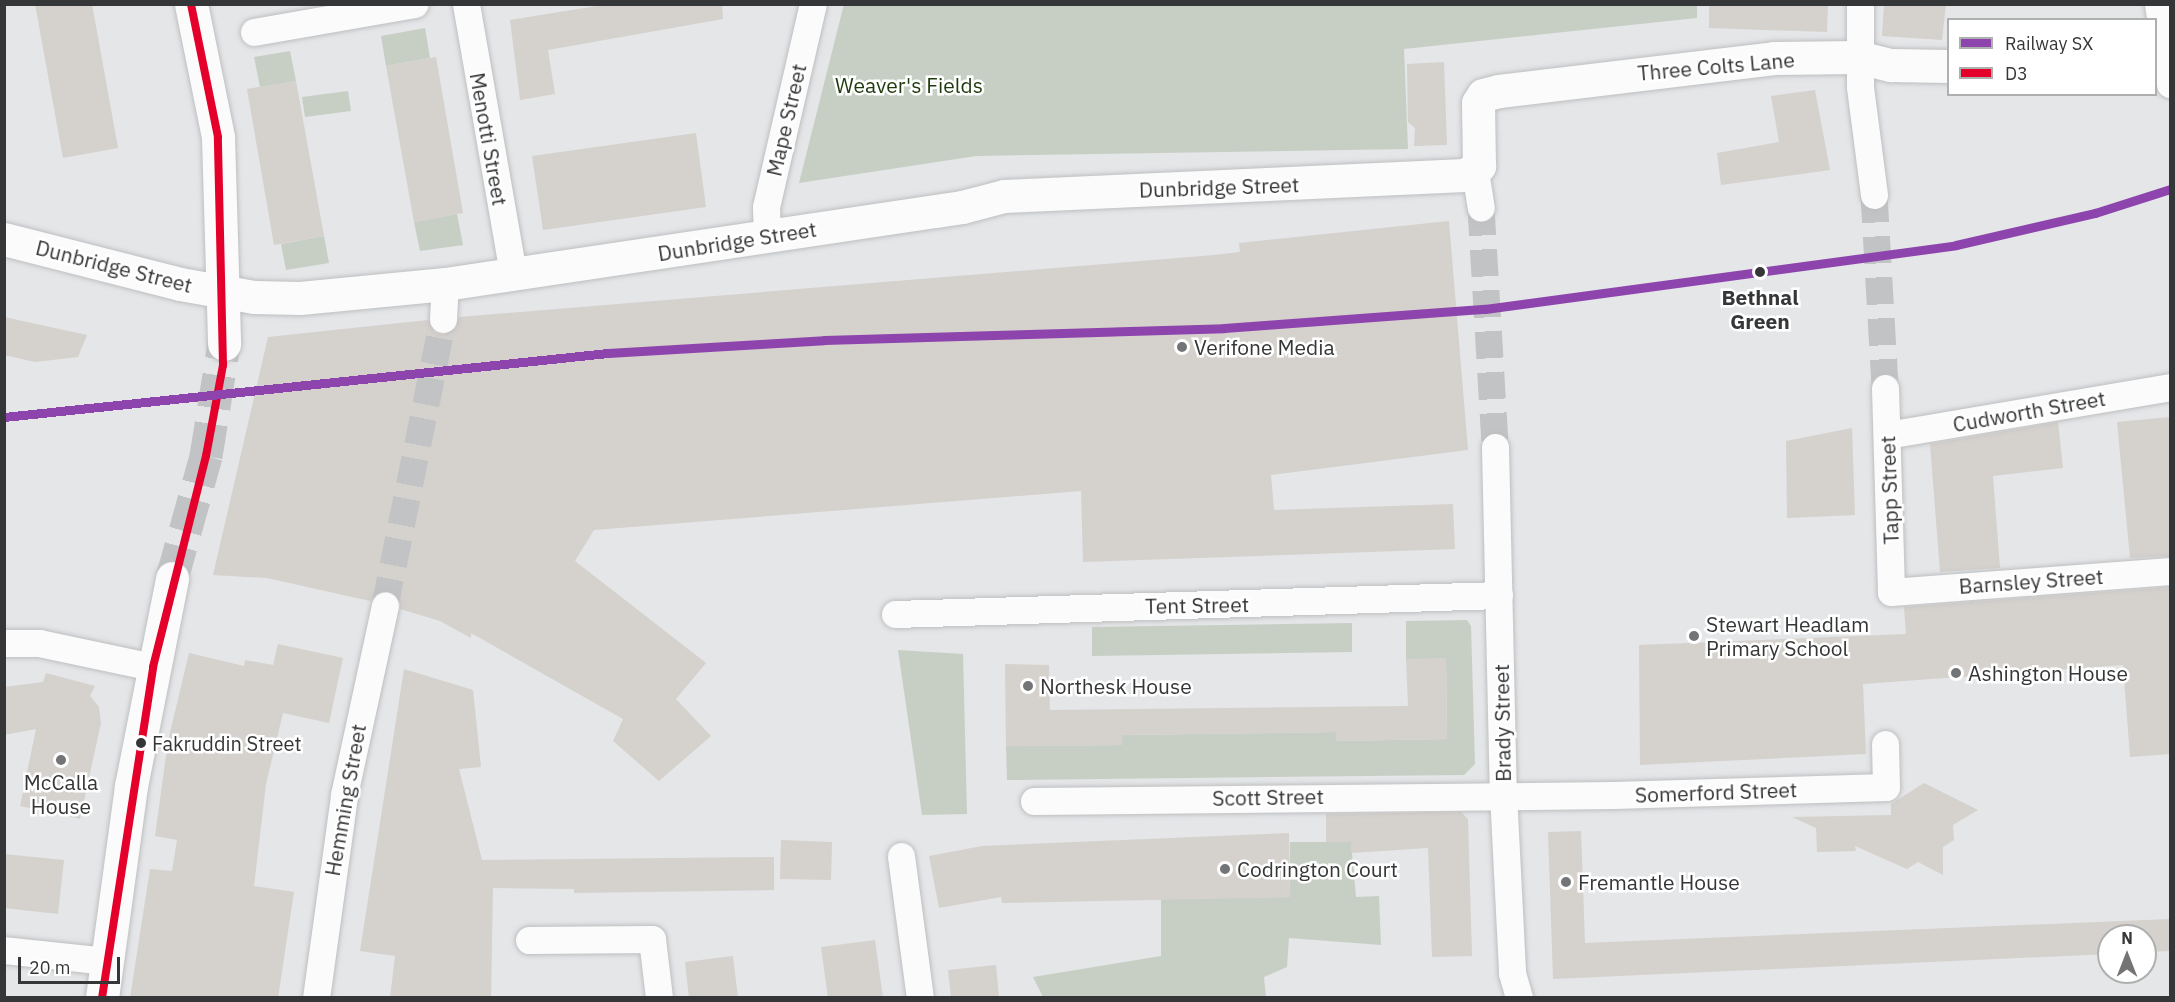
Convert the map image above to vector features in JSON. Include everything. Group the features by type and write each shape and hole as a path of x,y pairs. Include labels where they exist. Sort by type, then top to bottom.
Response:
{"main road":[{"path":"191,4 218,137 224,344"},
{"name":"Three Colts Lane","path":"1475,171 1480,158 1478,103 1484,94 1714,63 1858,57 1891,64 1947,66"},
{"name":"Dunbridge Street","path":"4,239 222,292 284,299 445,284 962,207 1004,196 1448,177 1475,171"},
{"path":"102,998 153,667 172,578"}],"street":[{"path":"254,32 416,4"},
{"name":"Menotti Street","path":"466,4 513,274"},
{"name":"Mape Street","path":"767,236 766,207 813,4"},
{"path":"1860,4 1858,57 1874,195"},
{"path":"2158,4 2166,72"},
{"path":"1475,171 1481,207"},
{"path":"442,319 445,284"},
{"name":"Cudworth Street","path":"1887,435 2170,387"},
{"name":"Tapp Street","path":"1885,388 1891,592"},
{"name":"Brady Street","path":"1495,447 1503,794 1512,973 1519,998"},
{"name":"Barnsley Street","path":"1891,592 2170,571"},
{"name":"Tent Street","path":"895,614 1499,595"},
{"name":"Hemming Street","path":"316,998 337,837 386,605"},
{"path":"4,643 39,643 153,667"},
{"name":"Somerford Street","path":"1503,794 1886,787 1885,744"},
{"name":"Scott Street","path":"1034,801 1503,794"},
{"path":"901,856 920,998"},
{"path":"529,940 652,939 659,998"},
{"path":"4,950 107,961"}],"green space":[{"name":"Weaver's Fields","path":"844,4 1697,4 1697,18 1404,49 1408,149 976,156 799,183"},
{"path":"425,28 430,58 386,66 381,36"},
{"path":"290,51 296,81 260,87 254,57"},
{"path":"348,91 351,111 305,117 302,97"},
{"path":"457,214 463,245 420,251 414,222"},
{"path":"324,236 329,263 286,270 281,244"},
{"path":"1467,620 1471,626 1475,764 1464,775 1007,780 1006,746 1121,745 1122,735 1336,732 1337,741 1447,739 1446,659 1406,659 1406,621"},
{"path":"1352,623 1352,652 1092,656 1092,627"},
{"path":"898,650 963,654 967,814 922,815"},
{"path":"1290,842 1351,842 1356,897 1379,896 1381,945 1289,938 1287,967 1264,977 1266,997 1043,997 1033,977 1161,956 1161,899 1290,897"}],"building":[{"path":"35,4 92,4 118,148 63,158"},
{"path":"609,4 722,4 723,19 548,50 555,94 520,100 510,20"},
{"path":"1709,4 1828,4 1827,32 1709,28"},
{"path":"1884,4 1946,4 1942,40 1882,36"},
{"path":"436,57 463,213 414,222 386,66"},
{"path":"1444,62 1447,145 1414,146 1415,128 1408,122 1407,64"},
{"path":"296,81 324,236 274,245 247,89"},
{"path":"1815,90 1830,170 1721,185 1717,153 1779,142 1771,96"},
{"path":"696,133 706,207 543,230 532,156"},
{"path":"1449,221 1468,450 1271,475 1274,510 1453,504 1455,549 1083,562 1081,491 594,530 575,561 706,663 676,699 711,736 659,781 613,741 623,719 471,633 471,638 440,621 400,609 400,600 389,590 380,590 370,601 267,578 213,575 268,337 428,320 434,332 443,335 456,328 459,317 1214,255 1240,252 1239,243"},
{"path":"4,317 87,335 78,357 35,362 4,355"},
{"path":"2170,417 2170,556 2130,558 2117,422"},
{"path":"2058,422 2063,468 1993,476 2000,568 1940,572 1930,444"},
{"path":"1852,428 1855,515 1787,518 1786,441"},
{"path":"2170,587 2170,754 2130,757 2123,665 1863,684 1866,754 1640,765 1639,645 1906,634 1904,607"},
{"path":"278,644 343,658 329,723 283,713 266,784 254,886 294,892 278,998 130,998 150,869 172,871 177,840 155,836 168,741 189,653 244,666 245,660 273,665"},
{"name":"Northesk House","path":"1446,658 1447,739 1336,741 1336,732 1122,735 1122,745 1006,746 1005,664 1049,665 1050,710 1408,706 1406,659"},
{"path":"404,669 473,690 481,767 459,769 482,860 774,857 774,890 574,893 574,889 493,888 491,998 390,998 395,956 360,951"},
{"name":"McCalla House","path":"46,673 95,686 90,696 99,707 101,723 80,819 20,806 36,729 4,735 4,687 43,682"},
{"path":"1924,783 1978,810 1953,825 1954,840 1943,847 1943,875 1918,862 1907,869 1855,846 1856,851 1817,852 1816,828 1792,817 1891,815 1891,804"},
{"path":"1461,812 1468,819 1472,956 1432,957 1428,848 1351,853 1351,842 1326,842 1326,814"},
{"name":"Fremantle House","path":"1581,831 1585,943 2170,919 2170,951 2157,952 2157,924 2097,924 2097,955 1553,979 1548,832"},
{"path":"1289,833 1290,897 1002,903 1001,897 939,908 929,856 982,846"},
{"path":"781,840 832,842 831,880 780,879"},
{"path":"4,854 64,860 58,914 4,908"},
{"path":"875,940 883,998 828,998 821,947"},
{"path":"733,956 738,998 689,998 685,962"},
{"path":"996,965 999,998 951,998 948,970"}],"tunnel":[{"path":"1874,195 1885,388"},
{"path":"1481,208 1495,447"},
{"path":"385,605 443,319"},
{"path":"172,578 206,456 224,344"}],"rail line":[{"name":"SX","path":"4,417 608,353 824,340 1224,328 1485,309 1956,245 2095,213 2170,189"}],"transit line":[{"name":"D3","path":"102,998 153,667 206,456 223,365 218,137 191,4"}],"place":[{"name":"Bethnal Green","path":"1760,272"},
{"name":"Verifone Media","path":"1182,347"},
{"name":"Stewart Headlam Primary School","path":"1694,636"},
{"name":"Ashington House","path":"1956,673"},
{"name":"Northesk House","path":"1028,686"},
{"name":"Fakruddin Street","path":"141,743"},
{"name":"McCalla House","path":"61,760"},
{"name":"Codrington Court","path":"1225,869"},
{"name":"Fremantle House","path":"1566,882"}]}
